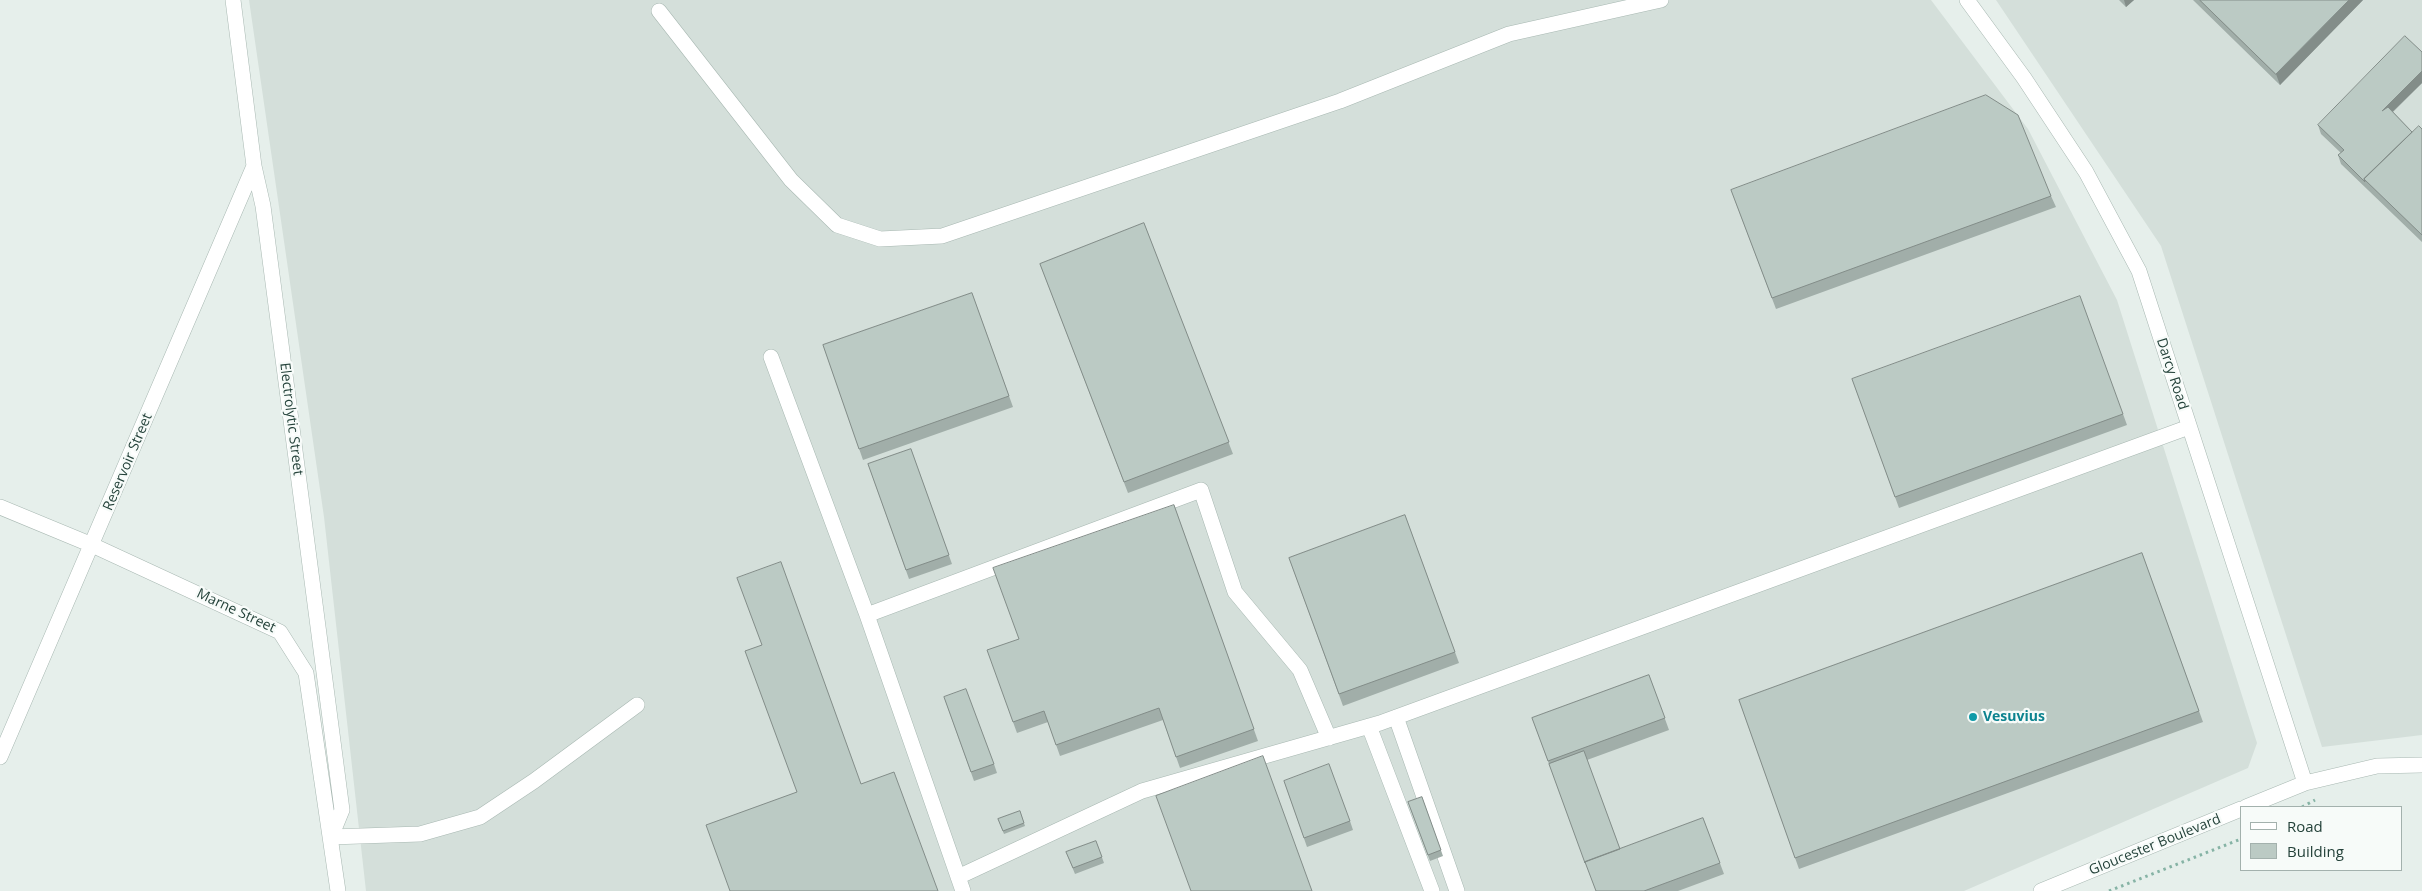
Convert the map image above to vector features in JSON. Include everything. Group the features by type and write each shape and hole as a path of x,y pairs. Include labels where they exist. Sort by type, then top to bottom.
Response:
{"street":[{"name":"Electrolytic Street","path":"233,0 254,166 263,206 342,810 331,837"},
{"path":"659,11 791,180 837,225 880,239 942,236 1340,101 1508,34 1660,0"},
{"name":"Darcy Road","path":"1967,0 2024,78 2086,172 2139,271 2305,783"},
{"name":"Reservoir Street","path":"0,757 254,166"},
{"path":"771,357 867,615 960,884 1142,790 1396,718 2190,427"},
{"path":"867,615 1201,490 1235,592 1300,670 1329,738"},
{"name":"Marne Street","path":"0,507 92,545 280,632 306,673 338,891"},
{"path":"331,837 420,834 480,817 534,781 637,705"},
{"path":"1396,718 1457,891"},
{"path":"1370,726 1432,891"},
{"path":"2248,806 2305,783 2377,766 2422,765"},
{"name":"Gloucester Boulevard","path":"2041,891 2240,809"}],"path":[{"path":"2109,891 2240,839"}],"shaded area":[{"path":"249,0 1931,0 2028,129 2117,300 2257,743 2248,768 1964,891 366,891 324,517"},
{"path":"1996,0 2422,0 2422,735 2322,747 2161,246"}],"building":[{"path":"2200,0 2349,0 2276,74"},
{"path":"2405,36 2422,52 2422,71 2382,111 2388,107 2412,132 2364,179 2365,182 2338,155 2344,150 2318,125"},
{"path":"1986,95 2018,115 2051,196 1772,298 1731,190"},
{"path":"2419,126 2422,129 2422,235 2364,179"},
{"path":"1144,223 1229,442 1124,482 1040,264"},
{"path":"972,293 1009,396 859,449 823,345"},
{"path":"2080,296 2123,414 1895,497 1852,379"},
{"path":"911,449 949,555 906,570 868,464"},
{"path":"1174,505 1254,729 1176,757 1159,708 1056,745 1044,711 1013,722 987,650 1019,639 993,568"},
{"path":"1405,515 1455,652 1339,694 1289,558"},
{"name":"Vesuvius","path":"2142,553 2199,711 1795,858 1739,700"},
{"path":"781,562 861,784 894,772 938,891 730,891 706,825 797,792 745,651 762,645 737,578"},
{"path":"1649,675 1665,718 1548,761 1532,718"},
{"path":"966,689 994,764 971,772 944,697"},
{"path":"1584,751 1620,849 1585,863 1549,764"},
{"path":"1263,756 1312,891 1191,891 1156,796"},
{"path":"1329,764 1350,821 1304,838 1284,781"},
{"path":"1422,797 1441,850 1428,855 1408,802"},
{"path":"1020,811 1024,823 1003,831 998,819"},
{"path":"1703,818 1720,863 1644,891 1596,891 1585,862"},
{"path":"1096,841 1102,857 1073,868 1066,852"}],"place":[{"name":"Vesuvius","path":"1973,717"}]}
